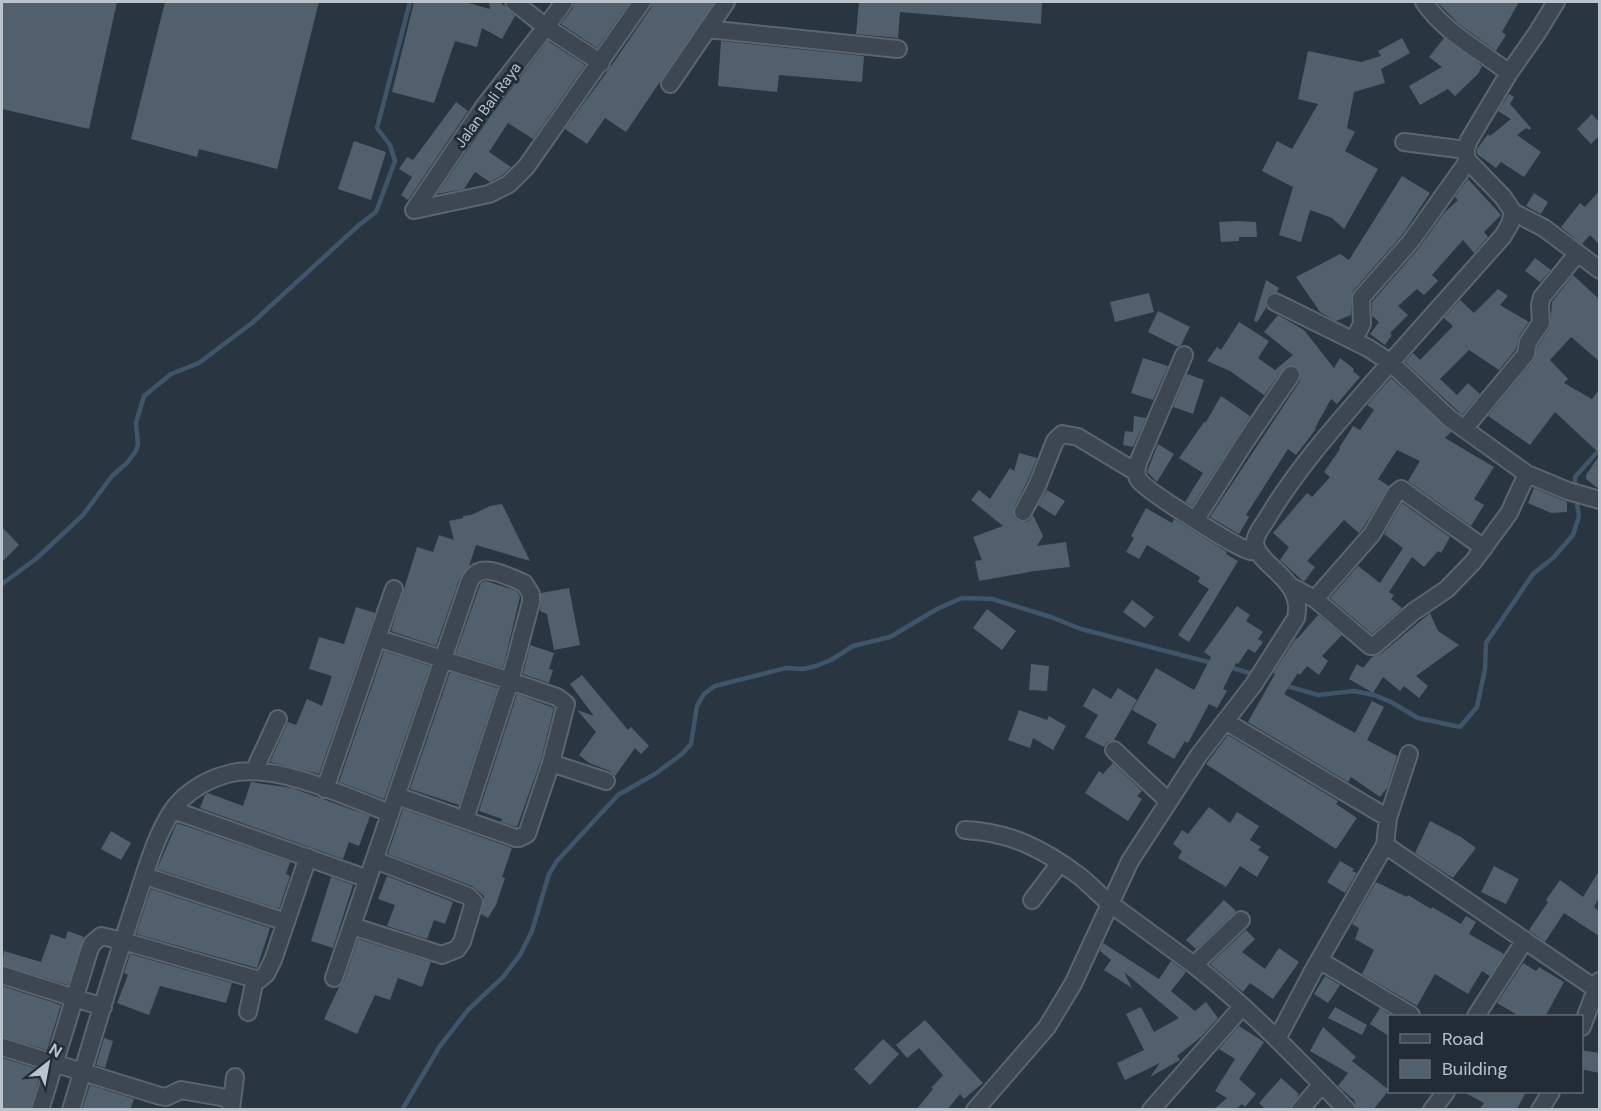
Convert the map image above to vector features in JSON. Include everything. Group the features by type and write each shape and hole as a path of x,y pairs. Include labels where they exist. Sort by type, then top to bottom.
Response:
{"street":[{"path":"514,2 546,27 601,63 642,2"},
{"name":"Jalan Bali Raya","path":"564,2 483,108 414,210 489,194 509,184 526,168 601,63"},
{"path":"670,84 726,2"},
{"path":"1424,2 1446,26 1509,74"},
{"path":"1354,339 1362,324 1361,298 1411,241 1467,155 1469,140 1556,2"},
{"path":"707,29 898,49"},
{"path":"1404,142 1467,155 1513,212 1544,228 1599,270"},
{"path":"975,1110 1034,1043 1056,1013 1077,975 1130,861 1168,801 1254,684 1296,618 1299,607 1297,597 1258,551 1255,544 1276,503 1311,455 1503,236 1510,224 1513,212"},
{"path":"1464,429 1526,354 1528,342 1541,323 1542,297 1577,254"},
{"path":"1275,302 1354,339 1390,363 1449,418 1527,474 1599,500"},
{"path":"1184,355 1140,458 1136,472 1137,479 1144,486 1243,549 1258,551"},
{"path":"1196,519 1291,375"},
{"path":"1023,512 1037,486 1055,441 1062,434 1078,437 1136,472"},
{"path":"1290,586 1315,599 1370,646 1374,646 1413,612 1447,588 1473,562 1509,513 1527,474"},
{"path":"1315,599 1372,534 1396,493 1401,489 1485,548"},
{"path":"334,978 472,575 480,570 491,571 524,583 531,594 527,621 510,681 465,819"},
{"path":"325,789 394,589"},
{"path":"377,638 557,697 566,704 551,763 524,837 516,838 397,796"},
{"path":"254,771 278,719"},
{"path":"1225,721 1388,818"},
{"path":"1114,750 1168,801"},
{"path":"1277,1039 1385,844 1388,818 1408,754"},
{"path":"551,763 606,782"},
{"path":"71,1110 123,941 159,837 173,810 189,794 208,781 223,775 254,771 288,777 390,813"},
{"path":"173,810 368,879"},
{"path":"965,830 1004,834 1041,852 1078,875 1109,903 1194,965 1277,1039 1347,1110"},
{"path":"1385,844 1525,940 1598,984 1583,1022"},
{"path":"40,1110 89,951 96,939 101,936 123,941 255,980 262,978 266,974 286,922 308,857"},
{"path":"352,926 442,955 457,949 473,910 474,902 468,896 375,860"},
{"path":"1032,900 1060,863"},
{"path":"145,876 286,922"},
{"path":"1194,965 1240,920"},
{"path":"1477,1015 1525,940"},
{"path":"1319,960 1411,1015"},
{"path":"2,975 103,1007"},
{"path":"248,1012 255,980"},
{"path":"1151,1110 1242,1007"},
{"path":"2,1047 166,1097 181,1090 231,1104 235,1077"},
{"path":"1300,1110 1322,1084"},
{"path":"1432,1110 1445,1093"},
{"path":"1542,1109 1550,1093"}],"building":[{"path":"2,2 117,2 89,129 2,109"},
{"path":"165,2 319,2 277,169 199,149 197,157 131,139"},
{"path":"414,2 465,2 490,9 489,2 500,2 515,16 502,39 482,28 477,47 455,41 434,103 392,92"},
{"path":"574,2 630,2 597,48 561,24 573,8"},
{"path":"652,2 714,2 626,132 605,118 587,144 565,129 651,8"},
{"path":"859,2 1042,2 1041,24 900,12 898,38 856,34"},
{"path":"1437,2 1519,2 1502,32 1506,35 1496,51 1459,24"},
{"path":"1402,38 1410,53 1381,69 1385,83 1354,92 1347,128 1355,132 1345,151 1378,169 1344,229 1332,218 1310,210 1301,242 1279,235 1293,187 1262,171 1277,141 1292,149 1318,104 1298,99 1308,51 1361,62 1381,56 1378,51"},
{"path":"1444,38 1482,66 1478,74 1455,96 1448,89 1420,105 1409,86 1442,67 1429,57"},
{"path":"548,41 585,65 533,139 508,123 489,152 511,167 503,175 490,182 475,172 464,189 437,194 492,114"},
{"path":"721,41 864,56 862,82 779,75 777,92 718,86"},
{"path":"1509,94 1514,97 1510,104 1531,128 1530,130 1526,128 1517,135 1541,152 1524,177 1501,162 1496,168 1477,154 1477,149 1488,134 1490,136 1511,119 1498,111"},
{"path":"456,102 468,111 408,200 401,195 412,177 399,169 407,157 413,160"},
{"path":"1592,114 1599,122 1599,136 1591,144 1577,129"},
{"path":"354,141 386,152 371,200 338,189"},
{"path":"1402,176 1430,193 1403,234 1353,291 1351,315 1336,321 1320,312 1296,277 1340,254 1349,260"},
{"path":"1468,179 1501,215 1484,232 1488,237 1474,253 1463,240 1432,275 1438,281 1424,295 1417,289 1398,306 1408,315 1390,333 1392,335 1385,345 1370,334 1379,322 1372,316 1372,302 1419,248 1444,213 1458,200 1455,197"},
{"path":"1599,191 1599,244 1590,235 1582,244 1561,227 1580,203 1585,207"},
{"path":"1534,193 1548,202 1541,214 1526,206"},
{"path":"1219,222 1256,222 1257,237 1239,237 1239,241 1221,242"},
{"path":"1535,258 1551,270 1540,282 1525,271"},
{"path":"1573,275 1599,299 1599,361 1571,337 1550,360 1568,379 1564,383 1592,399 1599,390 1599,453 1555,412 1530,445 1488,416 1534,360 1538,346 1550,328 1552,302"},
{"path":"1266,280 1279,288 1277,292 1270,293 1266,297 1266,308 1257,322 1254,321"},
{"path":"1498,289 1508,296 1500,305 1529,322 1519,336 1516,349 1499,370 1469,350 1440,379 1457,395 1468,383 1480,394 1462,415 1405,362 1413,353 1420,360 1453,326 1444,318 1460,300 1474,313"},
{"path":"1149,293 1154,312 1115,322 1110,302"},
{"path":"1158,311 1190,327 1178,347 1148,332"},
{"path":"1278,315 1304,330 1334,368 1340,358 1360,377 1337,404 1331,399 1316,429 1296,455 1288,449 1246,515 1249,517 1239,534 1210,517 1300,381 1301,375 1296,366 1286,366 1264,395 1230,371 1207,361 1217,347 1221,350 1239,322 1269,341 1258,358 1275,370 1293,355 1264,332"},
{"path":"1143,358 1168,366 1153,400 1131,393"},
{"path":"1187,374 1204,380 1193,414 1173,407"},
{"path":"1391,378 1451,432 1445,438 1494,467 1474,499 1484,505 1471,526 1408,481 1420,461 1397,450 1378,479 1389,486 1363,528 1359,533 1344,520 1307,561 1315,567 1304,582 1280,560 1289,547 1273,533 1307,493 1312,497 1330,477 1324,472 1353,426 1360,430 1374,410 1367,405"},
{"path":"1221,396 1250,416 1192,506 1185,502 1203,473 1179,458 1206,422"},
{"path":"1134,416 1146,418 1133,447 1123,445 1125,431 1133,432"},
{"path":"1158,444 1174,454 1157,482 1147,472"},
{"path":"1019,453 1037,458 1014,507 1014,517 1024,522 1029,521 1033,515 1043,536 1037,546 1066,542 1070,567 979,581 975,561 982,560 973,537 1003,526 971,500 979,490 990,499 1010,468 1014,471"},
{"path":"1599,456 1599,489 1586,479 1586,475"},
{"path":"1534,488 1567,502 1567,512 1551,513 1528,503"},
{"path":"1047,490 1065,501 1055,516 1038,505"},
{"path":"1402,503 1450,537 1441,553 1438,551 1424,567 1412,557 1389,592 1394,595 1391,599 1402,608 1372,634 1330,598 1358,566 1380,583 1403,548 1384,534"},
{"path":"502,504 530,561 476,545 469,566 459,580 436,646 391,631 417,547 433,552 439,535 454,540 449,521"},
{"path":"1146,508 1172,523 1174,519 1238,561 1189,642 1178,635 1209,589 1198,582 1200,577 1147,545 1139,559 1126,552 1134,538 1131,536"},
{"path":"2,527 19,545 2,562"},
{"path":"486,581 517,591 520,597 503,668 456,653 481,583"},
{"path":"569,588 580,645 554,650 547,614 540,611 541,593"},
{"path":"1132,600 1154,617 1145,628 1123,612"},
{"path":"1237,606 1250,615 1246,621 1263,632 1258,639 1263,642 1255,653 1248,649 1238,664 1236,663 1223,689 1227,691 1217,708 1209,704 1188,743 1185,741 1174,759 1147,743 1157,724 1132,710 1156,668 1194,690 1211,657 1204,652"},
{"path":"356,607 375,613 319,774 270,762 288,722 296,725 307,699 322,706 332,676 309,669 319,637 344,644"},
{"path":"987,609 1016,631 1002,650 973,628"},
{"path":"1430,613 1438,631 1459,645 1416,676 1428,686 1419,698 1404,686 1400,691 1383,677 1373,693 1349,679 1357,664 1363,668 1372,657 1381,654"},
{"path":"1318,615 1342,635 1322,656 1328,661 1319,675 1307,666 1300,675 1298,673 1284,694 1355,733 1372,701 1384,707 1367,740 1397,756 1387,788 1380,797 1351,777 1348,782 1248,722 1275,674 1273,673 1296,638"},
{"path":"530,645 554,653 549,669 553,670 549,683 523,674"},
{"path":"384,651 430,666 384,799 339,782"},
{"path":"1031,664 1049,666 1047,691 1029,690"},
{"path":"450,672 497,688 459,805 410,789"},
{"path":"582,675 628,730 631,727 649,746 641,754 635,748 615,776 610,771 589,763 579,755 596,732 577,710 594,716 570,684"},
{"path":"1093,688 1111,699 1118,688 1137,700 1114,740 1107,742 1104,747 1085,737 1098,715 1083,706"},
{"path":"517,694 554,708 541,760 517,827 479,811"},
{"path":"1019,710 1047,720 1049,716 1066,726 1053,750 1033,738 1030,748 1008,740"},
{"path":"1228,735 1338,801 1336,804 1357,818 1336,849 1206,764"},
{"path":"1113,763 1142,791 1137,796 1142,799 1128,821 1085,793 1099,771 1103,774"},
{"path":"251,782 292,788 370,816 359,846 349,842 343,859 200,808 208,793 243,806"},
{"path":"1209,807 1230,823 1237,812 1259,826 1250,840 1261,847 1258,850 1269,857 1257,877 1240,866 1226,887 1178,858 1182,851 1173,844 1182,830 1188,834"},
{"path":"403,809 512,848 496,905 488,918 481,914 484,896 472,886 388,854"},
{"path":"1430,821 1461,837 1476,848 1453,878 1415,853"},
{"path":"177,823 290,862 286,874 290,876 279,909 157,869"},
{"path":"111,831 131,843 121,860 101,849"},
{"path":"1340,861 1357,873 1345,893 1327,882"},
{"path":"1494,866 1519,879 1506,904 1481,892"},
{"path":"1599,871 1599,898 1594,907 1599,911 1599,936 1564,913 1545,942 1529,930 1560,880 1583,897"},
{"path":"387,876 453,902 445,924 434,920 427,939 387,926 395,905 378,899"},
{"path":"331,877 353,885 333,948 311,941"},
{"path":"1376,882 1407,897 1408,895 1461,924 1466,916 1476,922 1469,934 1504,954 1490,976 1482,971 1468,994 1435,974 1417,1006 1362,974 1374,950 1355,939 1359,928 1352,924"},
{"path":"151,889 270,928 257,968 136,934"},
{"path":"1224,900 1236,911 1196,949 1186,940"},
{"path":"1246,930 1255,939 1242,952 1265,969 1279,948 1299,962 1273,999 1250,983 1243,992 1210,964"},
{"path":"68,931 84,937 68,985 2,965 4,951 41,962 51,934 65,939"},
{"path":"358,939 431,962 422,987 398,978 390,1000 375,995 357,1034 324,1019 344,981"},
{"path":"1103,943 1159,979 1171,961 1186,972 1171,991 1195,1011 1206,1002 1218,1018 1201,1037 1177,1056 1180,1060 1150,1077 1160,1063 1125,1080 1117,1063 1144,1050 1126,1014 1141,1007 1154,1032 1179,1018 1124,972 1132,988 1104,970 1111,960 1100,951"},
{"path":"130,954 232,983 226,1003 160,986 149,1015 117,1003 128,975 124,973"},
{"path":"1523,963 1536,971 1539,967 1564,982 1546,1015 1518,1015 1497,1003"},
{"path":"1325,976 1340,985 1328,1003 1314,994"},
{"path":"2,986 61,1005 47,1050 2,1037"},
{"path":"1335,1007 1367,1025 1362,1035 1328,1018"},
{"path":"1380,1008 1390,1015 1388,1015 1388,1035 1370,1024"},
{"path":"925,1020 983,1083 964,1099 960,1094 947,1110 916,1110 943,1075 919,1048 907,1058 896,1045"},
{"path":"1239,1026 1264,1042 1239,1079 1256,1094 1245,1107 1242,1104 1235,1110 1213,1110 1227,1098 1215,1091 1235,1059 1219,1049"},
{"path":"1323,1027 1356,1057 1352,1061 1388,1091 1373,1110 1357,1109 1354,1100 1338,1086 1348,1073 1310,1051"},
{"path":"104,1038 113,1041 105,1068 96,1065"},
{"path":"883,1039 899,1054 870,1085 854,1069"},
{"path":"1583,1050 1599,1053 1599,1073 1583,1069"},
{"path":"2,1058 41,1070 30,1110 2,1110"},
{"path":"1281,1078 1299,1094 1290,1110 1266,1110 1259,1103"},
{"path":"90,1085 134,1099 130,1110 82,1110"},
{"path":"1466,1093 1525,1093 1517,1109 1480,1109 1484,1103"}],"waterway":[{"path":"2,584 37,558 83,515 112,476 127,463 138,444 136,423 144,396 171,374 199,363 252,323 376,212 395,161 390,145 377,128 410,2"},
{"path":"1575,490 1575,477 1600,449"},
{"path":"1283,685 1318,695 1354,691 1374,695 1418,718 1460,727 1477,707 1485,669 1486,643 1533,574 1553,558 1573,535 1579,516 1576,498"},
{"path":"402,1110 440,1046 468,1010 503,977 520,955 532,931 549,874 557,861 618,795 655,774 682,754 691,744 697,706 704,694 715,686 786,668 803,669 816,666 831,660 853,646 890,637 937,609 962,598 992,599 1081,629 1212,663"},
{"path":"1229,667 1256,675"}]}
